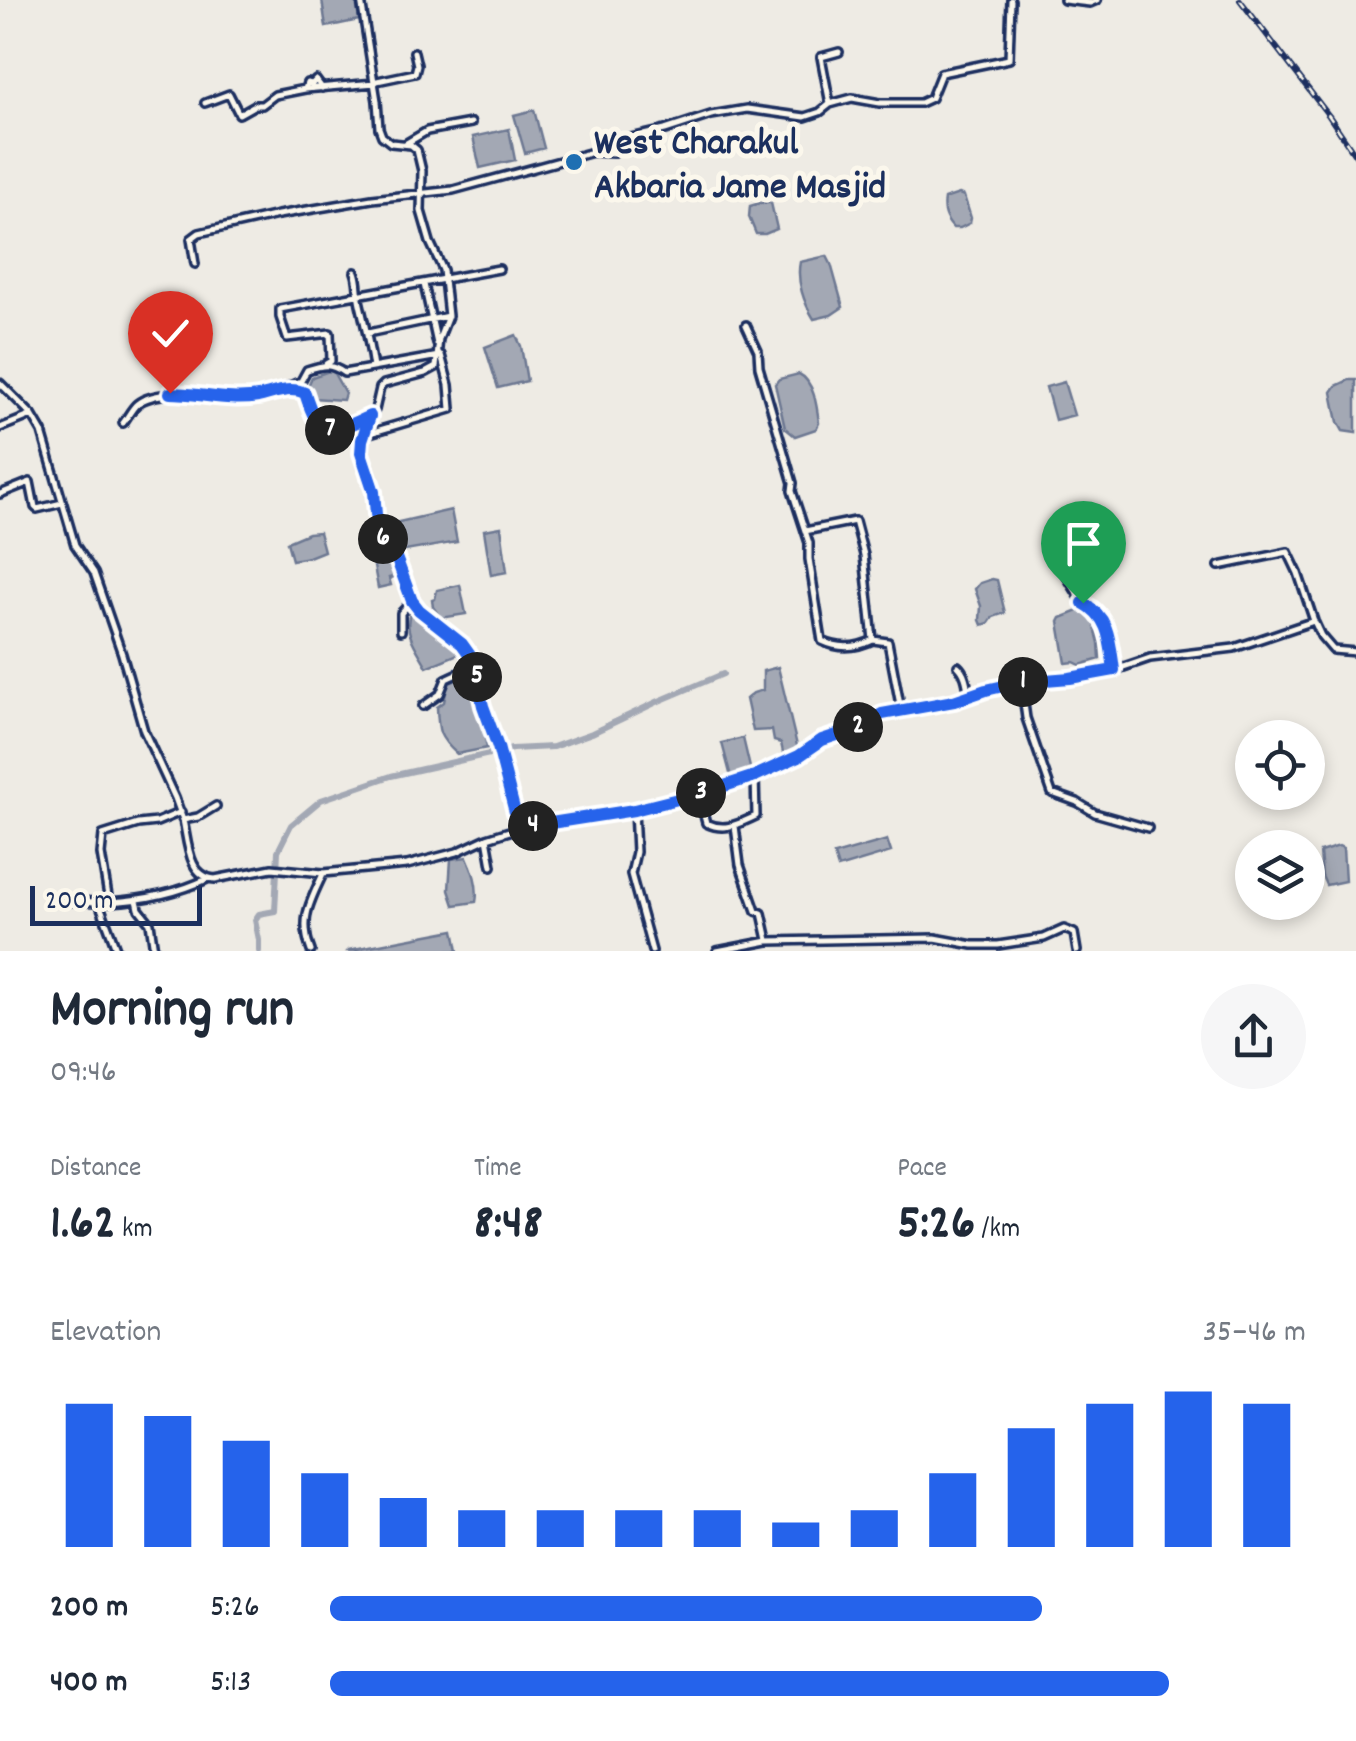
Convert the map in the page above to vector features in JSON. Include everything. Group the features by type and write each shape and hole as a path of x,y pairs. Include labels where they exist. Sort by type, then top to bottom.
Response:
{"street":[{"path":"279,391 296,389 305,393 316,422 324,430 337,431 376,410 384,384 436,367 439,339 448,316 443,270 421,211 422,171 417,150 382,136 377,118 361,0"},
{"path":"195,264 191,240 199,233 278,215 466,188 593,152 613,153 626,139 710,115 747,109 806,117 852,98 920,103 932,98 940,73 1009,59 1010,0"},
{"path":"1064,0 1090,4 1096,0"},
{"path":"204,103 228,94 239,114 276,95 375,84 416,73 414,52"},
{"path":"830,104 821,56 839,52"},
{"path":"405,144 428,131 471,123"},
{"path":"124,423 138,403 172,392 255,398 301,381 307,370 332,361 330,333 287,338 280,308 498,269"},
{"path":"355,272 374,368"},
{"path":"364,435 452,410 424,284"},
{"path":"368,333 448,316"},
{"path":"746,325 758,352 792,491 809,543 808,559 822,641 834,646 861,646 874,640 888,642 902,710"},
{"path":"326,364 344,374 438,352"},
{"path":"0,383 42,432 75,545 94,573 144,731 182,812 197,872 207,879 276,868 322,874 407,865 457,852 519,828 634,810 706,792 755,776 882,714 954,701 1021,682 1070,678 1150,658 1234,648 1314,621"},
{"path":"0,428 32,416"},
{"path":"370,416 361,453 374,492 382,538 397,560 412,601 462,644 472,658 519,828"},
{"path":"0,494 30,482 37,509 62,503"},
{"path":"805,531 854,521 864,555 874,640"},
{"path":"1054,548 1083,603 1095,609 1106,623 1114,670"},
{"path":"1219,566 1288,552 1321,636 1333,650 1356,652"},
{"path":"401,631 400,613 412,601"},
{"path":"423,706 440,694 446,679 474,666"},
{"path":"958,666 969,696"},
{"path":"1021,682 1026,718 1052,793 1096,813 1148,828"},
{"path":"706,792 702,808 706,823 717,828 735,826 756,816 755,776"},
{"path":"183,820 198,817 216,806"},
{"path":"634,810 636,852 631,874 652,951"},
{"path":"116,951 104,922 103,835 182,812"},
{"path":"735,826 740,865 756,911 762,913 768,941"},
{"path":"487,838 492,866"},
{"path":"310,951 304,928 307,909 322,874"},
{"path":"59,901 137,900 207,879"},
{"path":"137,900 139,910 150,924 154,950"},
{"path":"717,951 768,941 935,938 998,945 1044,938 1064,930 1074,933 1077,951"}],"shaded area":[{"path":"322,0 356,0 359,20 326,27"},
{"path":"534,110 544,148 525,153 514,115"},
{"path":"509,129 515,160 480,168 473,137"},
{"path":"964,196 971,218 970,223 953,228 945,215 944,199"},
{"path":"771,203 777,229 765,234 756,234 749,217 750,206"},
{"path":"827,256 843,307 814,319 802,292 800,262"},
{"path":"516,335 527,381 498,388 485,347"},
{"path":"332,370 345,393 343,400 312,398 308,386 312,377"},
{"path":"799,374 811,388 819,423 816,429 795,436 785,428 775,384 779,379"},
{"path":"1349,380 1356,380 1356,433 1343,431 1332,392"},
{"path":"1064,382 1074,415 1055,420 1046,387"},
{"path":"451,510 457,542 400,552 390,539 386,525"},
{"path":"501,527 507,572 491,575 484,530"},
{"path":"319,532 324,551 292,560 287,542"},
{"path":"382,542 398,576 389,578 391,585 378,588 370,545"},
{"path":"997,580 1005,613 982,625 975,589"},
{"path":"460,585 466,614 441,618 432,600 437,590"},
{"path":"1090,609 1100,659 1080,665 1066,663 1059,622"},
{"path":"410,613 418,614 463,652 427,667 410,634"},
{"path":"778,667 799,754 784,757 772,730 753,731 746,699 763,690 763,671"},
{"path":"473,674 487,748 457,754 440,733 437,707 444,702 448,683"},
{"path":"743,738 751,772 731,777 722,743"},
{"path":"887,840 891,852 838,868 834,855"},
{"path":"1343,848 1345,881 1326,885 1325,850"},
{"path":"467,857 476,885 476,902 454,905 449,890 451,859"},
{"path":"454,930 458,951 348,951 349,950"}],"waterway":[{"path":"259,951 255,920 259,914 275,911 278,851 291,825 321,800 391,776 512,749 553,747 723,674"}],"railway":[{"path":"1240,0 1356,156"}],"place":[{"name":"West Charakul Akbaria Jame Masjid","path":"574,162"}],"route":[{"path":"170,393 255,398 301,390 324,430 337,431 370,416 361,453 374,492 382,538 397,560 412,601 462,644 472,658 519,828 634,810 706,792 755,776 882,714 954,701 1021,682 1114,670 1106,623 1095,609 1083,603"}]}
